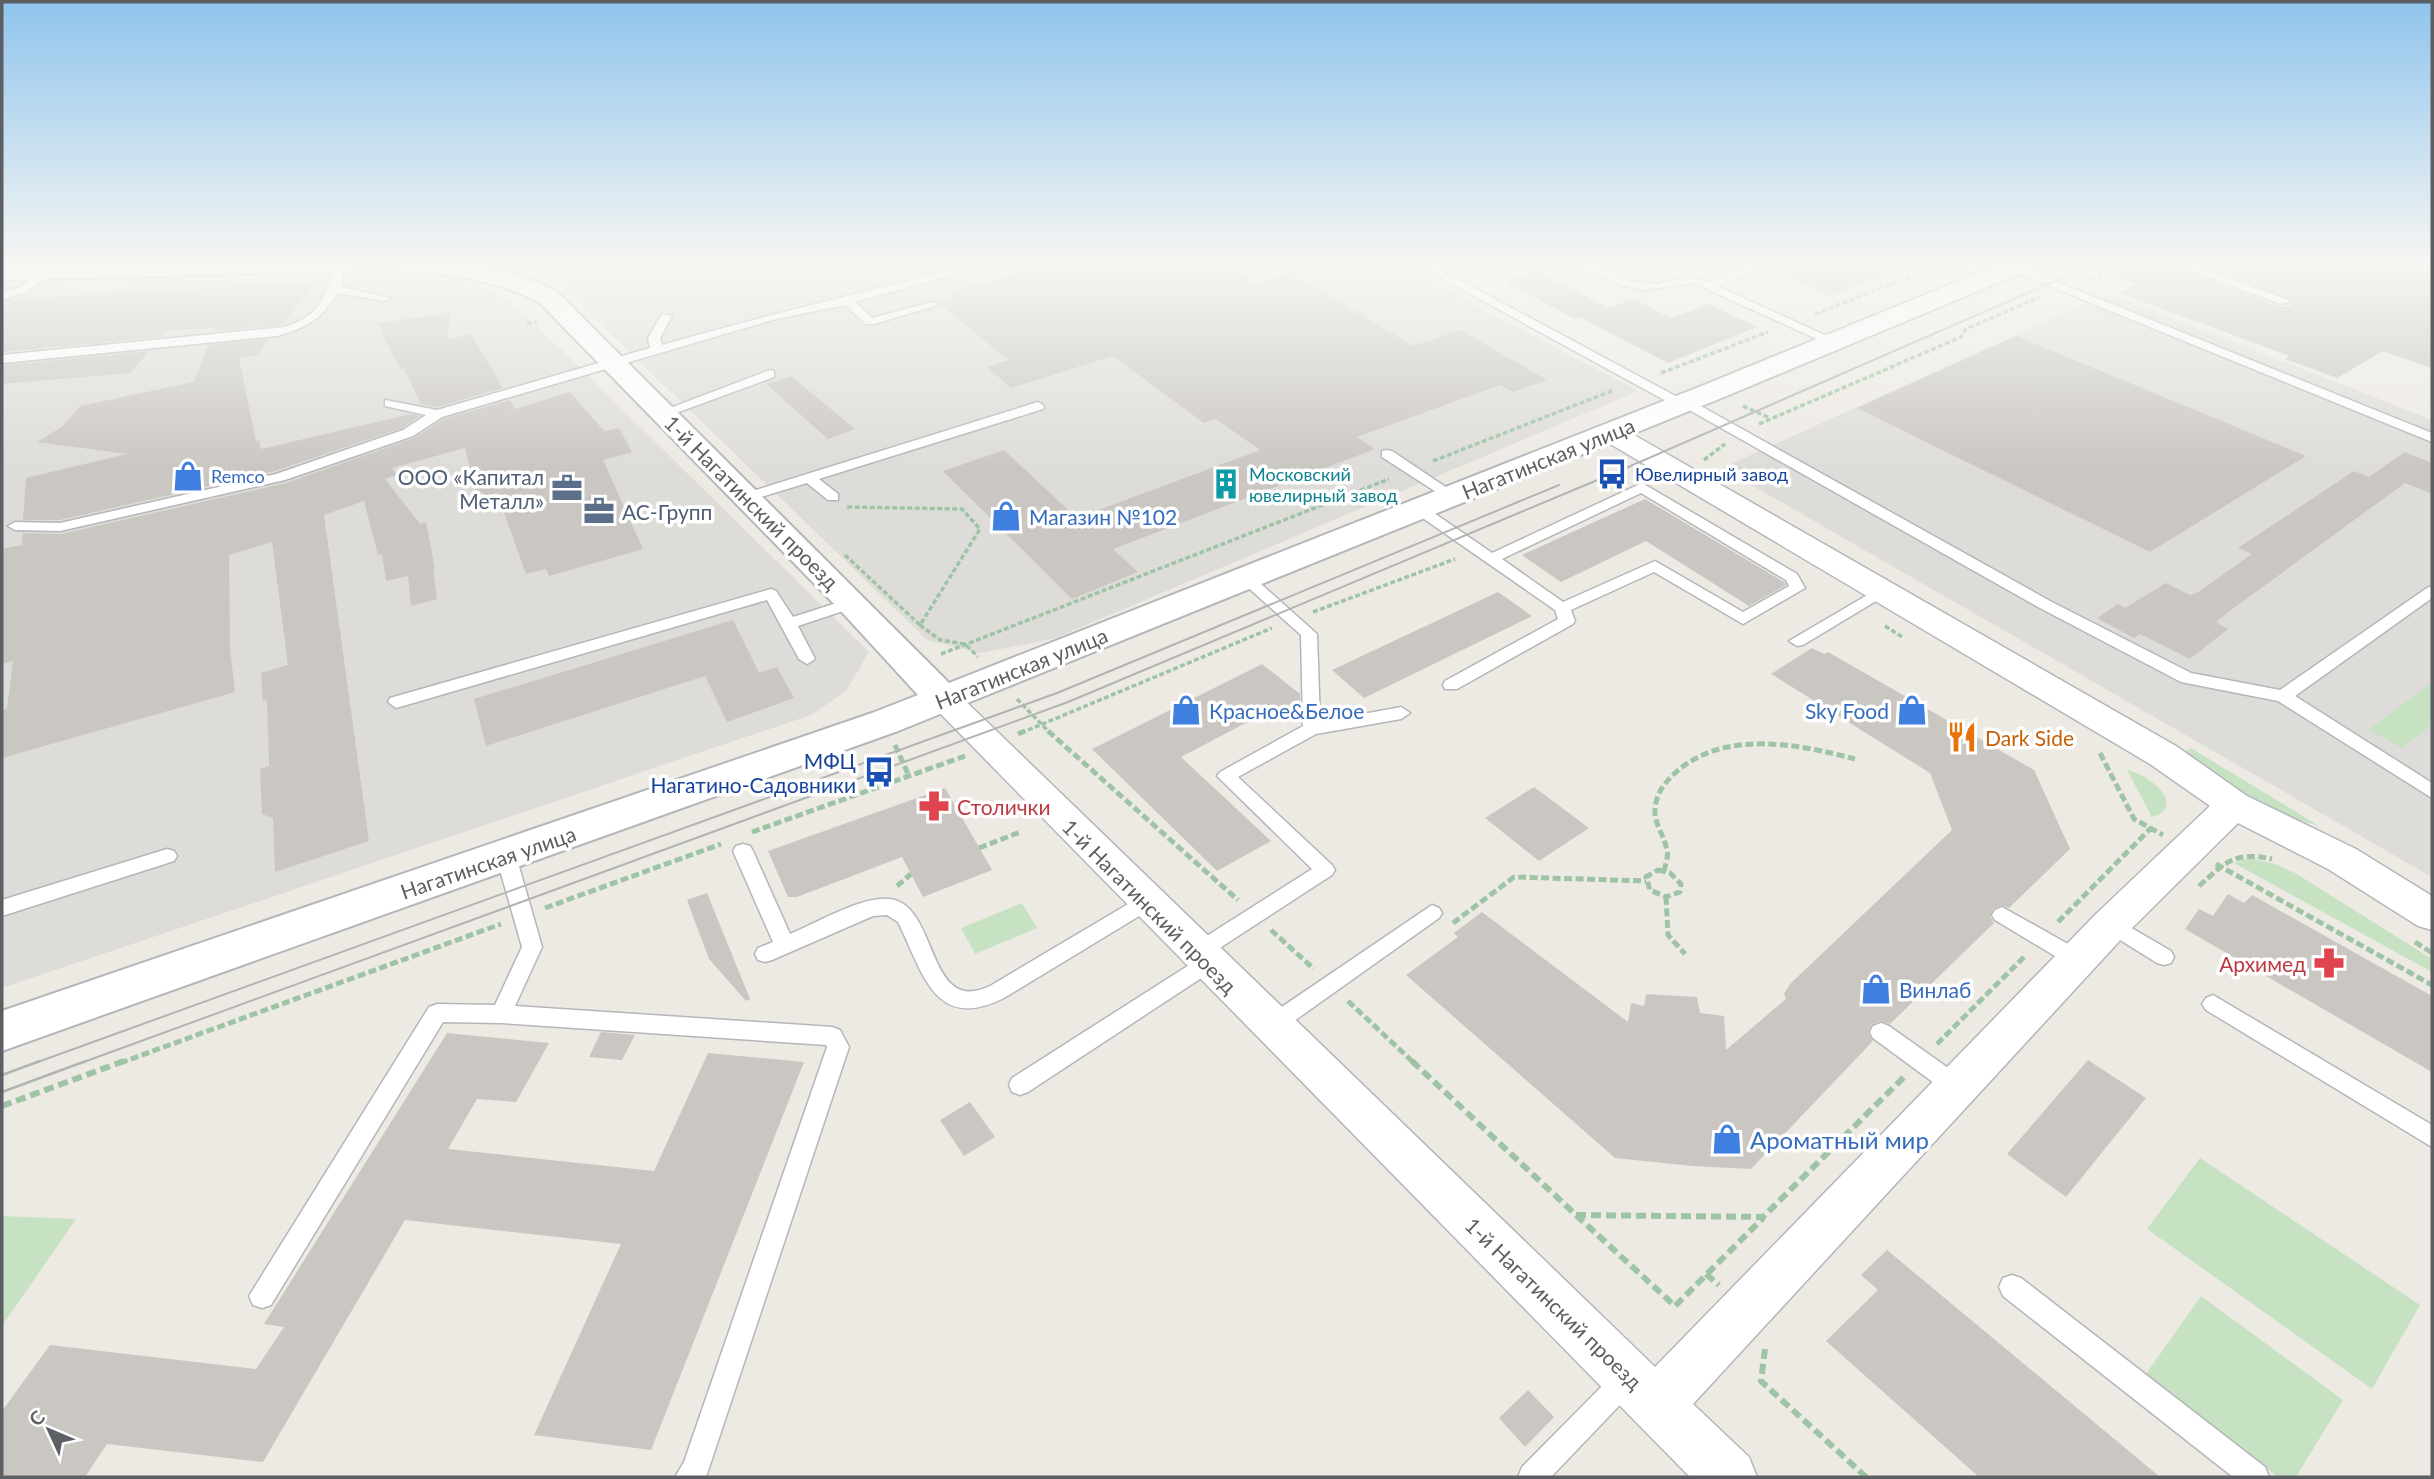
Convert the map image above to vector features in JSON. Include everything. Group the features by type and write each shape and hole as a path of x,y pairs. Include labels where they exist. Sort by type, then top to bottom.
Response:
{"street":[{"name":"1-й Нагатинский проезд","path":"572,332 613,364 748,497 943,699 1730,1477"},
{"name":"Нагатинская улица","path":"2,1031 506,856 999,678 1611,433 1854,332"},
{"path":"1611,433 1870,599 2162,755 2234,805 2342,859 2421,927"},
{"path":"1643,1390 1746,1309 1957,1087 2060,949 2111,924 2189,859 2234,805"}],"lane":[{"path":"2,359 277,332"},
{"path":"657,332 654,338 657,352"},
{"path":"15,526 60,527 280,477 408,433 437,414 722,332"},
{"path":"1547,332 1683,403 2044,604 2187,678 2283,696 2432,792"},
{"path":"1812,332 1832,341"},
{"path":"2167,332 2432,438"},
{"path":"663,413 770,374"},
{"path":"390,402 437,414"},
{"path":"748,497 1038,406"},
{"path":"1387,454 1452,496"},
{"path":"809,478 838,502"},
{"path":"1491,559 1642,486 1792,577 1797,588 1744,619 1655,566 1562,608"},
{"path":"1419,509 1562,608 1567,621 1451,685"},
{"path":"1247,579 1309,634 1312,729"},
{"path":"2283,696 2432,591"},
{"path":"396,702 771,594 807,659"},
{"path":"1797,640 1870,599"},
{"path":"789,624 852,603"},
{"path":"1020,1085 1203,957 1256,916 1325,870 1226,776 1312,729 1401,713"},
{"path":"743,851 784,944"},
{"path":"2,908 167,856"},
{"path":"501,1014 532,947 506,856"},
{"path":"765,954 871,908 891,907 905,917 942,990 952,998 974,1001 997,992 1147,902"},
{"path":"1272,1025 1432,913"},
{"path":"2002,915 2060,949"},
{"path":"2111,924 2164,957"},
{"path":"2213,1004 2432,1136"},
{"path":"262,1296 437,1013 501,1014 832,1036 838,1047 695,1471 689,1477"},
{"path":"1881,1032 1957,1087"},
{"path":"2012,1287 2255,1477"},
{"path":"1532,1477 1643,1390"}],"path":[{"path":"920,625 940,640 965,644 1051,613 1767,332"},
{"path":"1739,404 1771,419"},
{"path":"838,502 962,509"},
{"path":"1870,599 1890,631 1914,644"},
{"path":"965,644 1041,725 1331,984 1675,1306 1920,1061 2060,949 2189,859 2242,854 2275,860"},
{"path":"1664,871 1668,851 1656,827 1654,802 1672,776 1691,761 1725,749 1765,744 1803,747 1855,759"},
{"path":"2096,744 2134,819 2189,859 2432,985"},
{"path":"979,848 1020,832"},
{"path":"1664,871 1678,879 1682,888 1677,895 1666,897 1654,893 1646,881 1649,874 1664,871"},
{"path":"1468,912 1514,877 1646,881"},
{"path":"1666,897 1668,934 1685,954"},
{"path":"2421,927 2432,953"},
{"path":"1576,1214 1763,1217"},
{"path":"1706,1274 1768,1331 1760,1381 1866,1477"}],"shaded area":[{"path":"2,332 543,332 869,652 846,691 811,715 2,988"},
{"path":"609,332 1526,332 1638,391 1053,639 980,653 927,640"},
{"path":"2023,332 2208,332 2432,420 2432,877 1722,468"}],"green space":[{"path":"2432,682 2432,724 2402,748 2369,730"},
{"path":"2191,748 2319,826 2265,810 2178,756"},
{"path":"2127,770 2145,777 2161,790 2167,805 2162,812 2152,817"},
{"path":"2250,858 2275,864 2295,873 2432,959 2432,972 2234,863"},
{"path":"1022,903 1037,928 975,954 961,928"},
{"path":"2200,1158 2420,1305 2372,1389 2147,1229"},
{"path":"2,1216 76,1219 2,1326"},
{"path":"2201,1296 2343,1400 2296,1477 2278,1477 2146,1374"}],"building":[{"path":"2,332 164,332 160,337 2,352"},
{"path":"382,332 448,332 447,340 471,334 503,388 437,407 421,404 404,369 400,369"},
{"path":"974,332 1390,332 1413,346 1455,332 1464,332 1547,380 1513,392 1500,385 1357,437 1375,449 1113,549 1138,572 1072,599 943,471 1004,450 1077,518 1260,450 1216,419 1204,423 1113,356 1011,388 987,367 1008,360"},
{"path":"1609,332 1745,332 1668,363"},
{"path":"2225,332 2432,332 2432,368 2383,351 2337,378 2285,359 2290,356"},
{"path":"2016,336 2306,456 2150,552 1857,408"},
{"path":"270,339 257,355 239,358 256,441 259,440 261,449 411,414 419,416 402,428 275,471 60,520 23,520 26,478 127,454 37,442 63,426 80,406 194,382 208,345"},
{"path":"149,351 131,373 2,384 2,365"},
{"path":"791,376 855,429 828,439 766,384"},
{"path":"570,392 604,431 619,428 632,452 603,460 643,549 549,576 546,569 526,574 497,493 484,496 482,492 477,494 465,448 392,468 397,475 385,479 420,524 426,522 435,569 437,599 411,606 408,576 386,581 382,554 378,555 364,501 324,515 369,841 275,872 273,818 262,814 260,769 269,766 267,700 263,701 261,673 288,665 272,542 229,555 230,648 235,692 2,758 2,710 7,709 13,661 2,664 2,549 22,545 23,533 61,534 286,483 414,438 443,419 510,400 515,409"},
{"path":"2405,452 2432,463 2432,494 2405,483 2216,622 2228,629 2190,659 2140,634 2134,638 2097,618 2118,604 2125,608 2166,583 2190,595 2197,593 2252,554 2238,548 2354,471 2369,477"},
{"path":"1645,499 1786,585 1749,606 1646,541 1561,582 1522,555"},
{"path":"1498,592 1532,616 1364,698 1332,670"},
{"path":"733,620 759,673 777,667 794,698 727,722 705,676 486,746 474,699"},
{"path":"1812,648 1824,654 1828,652 2034,770 2070,849 2009,908 2001,905 1993,909 1990,916 1994,923 1890,1024 1880,1021 1871,1025 1868,1033 1873,1041 1751,1169 1615,1158 1406,975 1458,937 1454,933 1482,912 1628,1022 1631,1003 1644,1006 1646,994 1697,997 1700,1013 1724,1016 1726,1050 1786,999 1784,994 1790,984 1952,830 1930,773 1771,674"},
{"path":"1262,664 1300,694 1300,705 1266,723 1259,716 1181,757 1271,841 1217,871 1092,749"},
{"path":"1534,787 1589,828 1539,861 1485,818"},
{"path":"945,788 992,870 923,897 902,857 797,897 788,897 768,851"},
{"path":"707,893 750,999 746,1001 709,959 687,900"},
{"path":"2228,894 2244,903 2252,895 2432,996 2432,1072 2185,929 2199,909 2213,916"},
{"path":"601,1032 635,1035 622,1060 589,1057"},
{"path":"447,1033 549,1043 516,1102 477,1099 448,1149 654,1171 708,1053 804,1062 651,1450 534,1435 621,1244 405,1220 263,1462 107,1444 85,1477 2,1477 2,1411 50,1345 256,1369 284,1327 264,1324"},
{"path":"2088,1060 2146,1098 2066,1197 2007,1154"},
{"path":"970,1102 995,1137 964,1156 940,1120"},
{"path":"1887,1250 2160,1477 1979,1477 1826,1341 1878,1290 1861,1275"},
{"path":"1528,1390 1554,1417 1525,1447 1499,1418"}],"tram line":[{"path":"81,1063 1068,702 1626,468 1938,332"},
{"path":"35,1063 1057,693 1559,485"},
{"path":"2,1075 40,1061"},
{"path":"2,1092 86,1061"}],"place":[{"name":"Ювелирный завод","path":"1612,474"},
{"name":"Remco","path":"188,476"},
{"name":"Московский ювелирный завод","path":"1226,484"},
{"name":"ООО «Капитал Металл»","path":"567,488"},
{"name":"АС-Групп","path":"599,511"},
{"name":"Магазин №102","path":"1006,516"},
{"name":"Красное&Белое","path":"1186,710"},
{"name":"Sky Food","path":"1912,710"},
{"name":"Dark Side","path":"1962,737"},
{"name":"МФЦ Нагатино-Садовники","path":"879,772"},
{"name":"Столички","path":"934,806"},
{"name":"Архимед","path":"2329,963"},
{"name":"Винлаб","path":"1876,989"},
{"name":"Ароматный мир","path":"1727,1139"}]}
